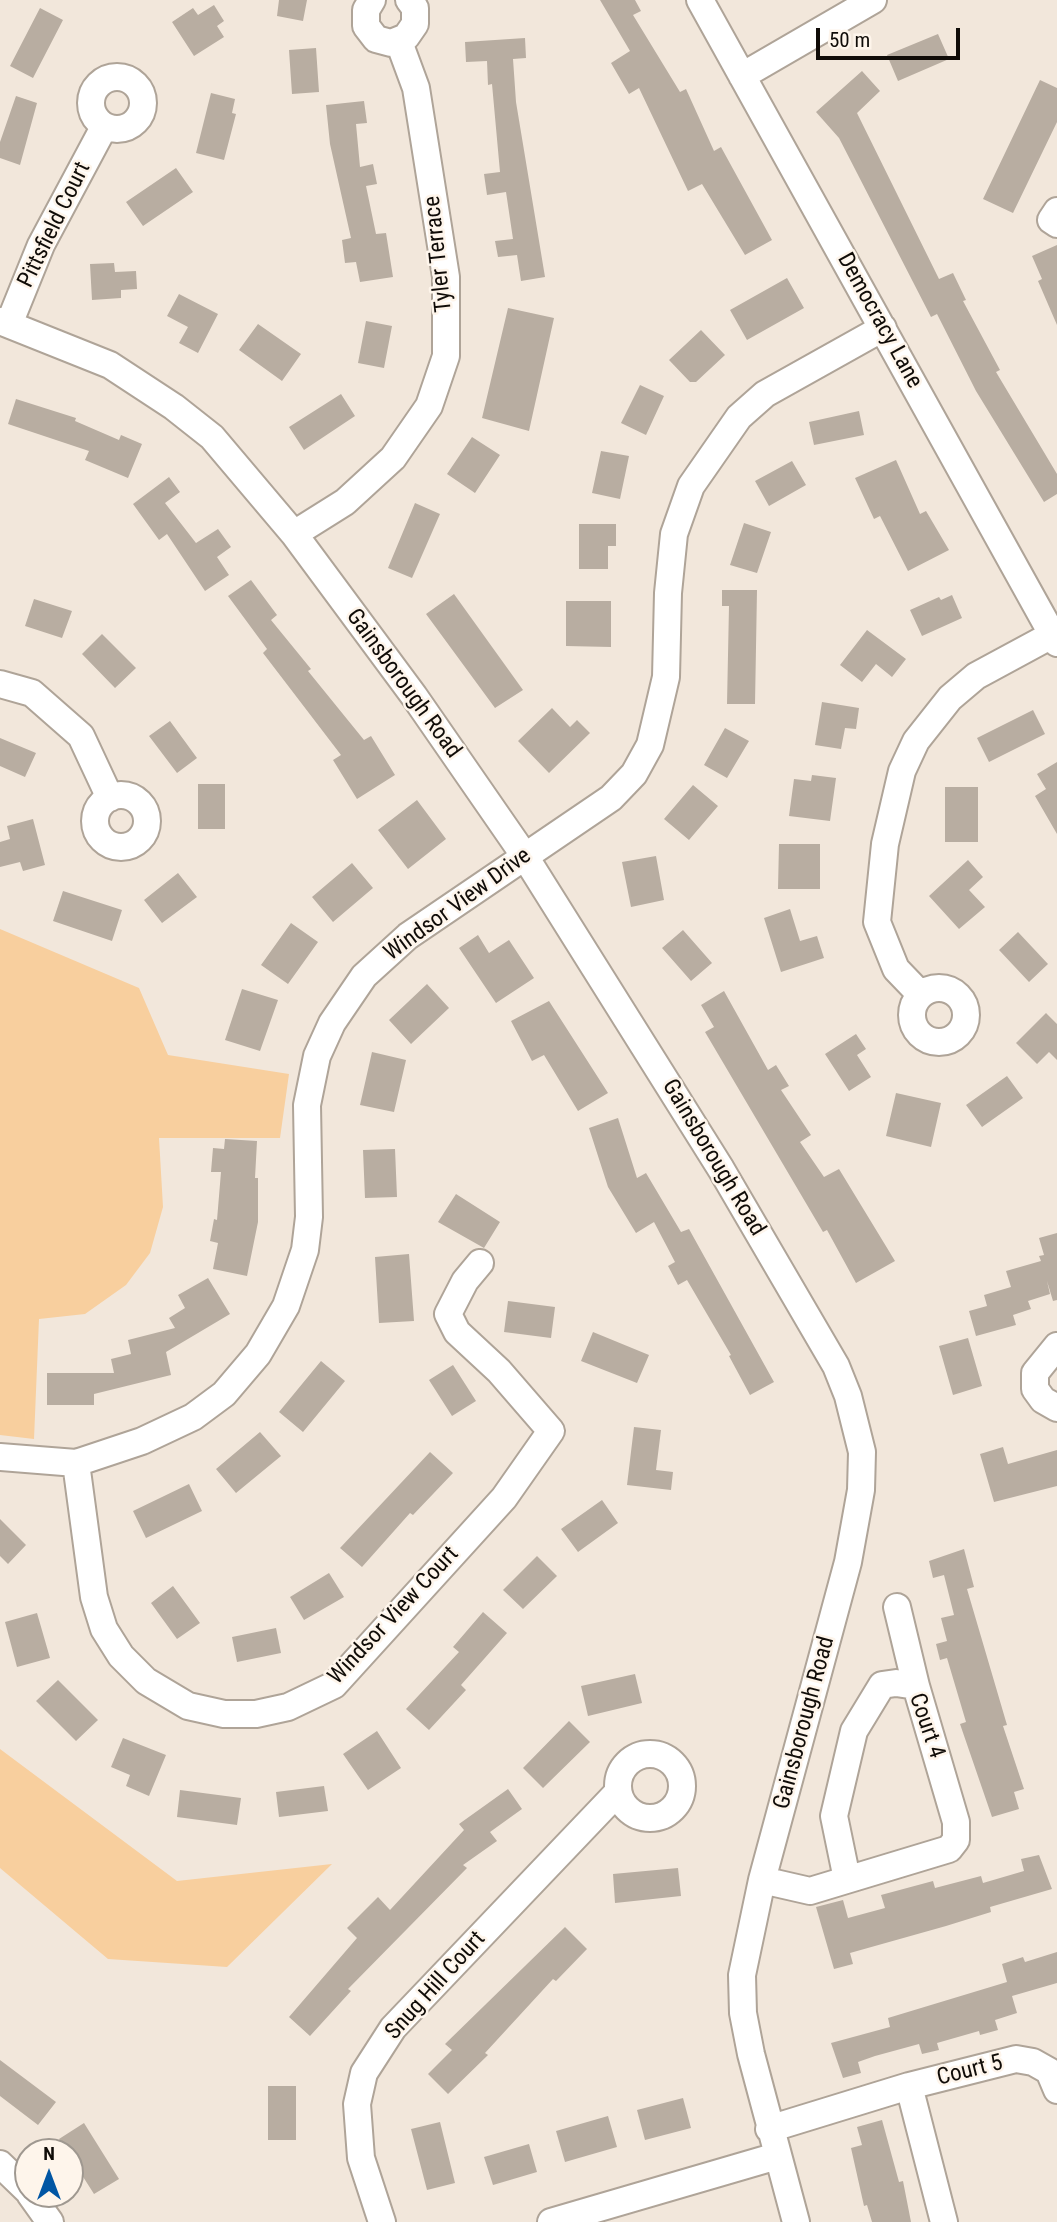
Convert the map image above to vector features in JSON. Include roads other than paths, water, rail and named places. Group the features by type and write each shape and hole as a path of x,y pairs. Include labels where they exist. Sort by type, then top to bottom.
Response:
{"street":[{"path":"372,0 365,18 370,33 383,42 399,42 415,24 415,8 409,0"},
{"name":"Democracy Lane","path":"700,0 1055,639"},
{"path":"742,76 873,0"},
{"name":"Tyler Terrace","path":"294,534 345,502 393,458 429,406 446,356 446,277 416,88 399,42"},
{"name":"Pittsfield Court","path":"5,323 41,245 104,127"},
{"path":"1057,211 1051,220 1057,224"},
{"name":"Gainsborough Road","path":"5,323 110,365 174,407 212,437 294,534 414,696 524,855 722,1169 836,1366 856,1423 862,1452 862,1490 848,1562 762,1880 742,1975 743,2013 769,2129 796,2222"},
{"name":"Windsor View Drive","path":"0,1457 76,1463 142,1441 193,1417 224,1394 258,1354 286,1306 306,1250 309,1217 307,1105 317,1056 332,1023 364,976 408,936 611,798 634,774 649,744 666,677 674,534 691,486 739,416 765,394 883,328"},
{"path":"920,995 896,969 877,922 885,844 902,771 916,741 950,698 976,676 1055,639"},
{"path":"0,684 32,693 81,736 110,797"},
{"name":"Windsor View Court","path":"76,1463 94,1597 104,1629 121,1656 146,1681 188,1706 224,1714 256,1714 288,1707 334,1685 504,1498 551,1430 499,1371 457,1332 449,1314 465,1281 480,1263"},
{"path":"1057,1346 1035,1373 1035,1389 1043,1400 1057,1408"},
{"path":"897,1607 916,1686"},
{"name":"Court 4","path":"762,1880 810,1891 949,1849 956,1840 956,1822 916,1686 896,1683 882,1685 854,1731 834,1816 847,1879"},
{"name":"Snug Hill Court","path":"382,2222 360,2158 357,2104 364,2073 393,2028 618,1792"},
{"name":"Court 5","path":"769,2129 909,2086 1016,2059 1033,2062 1049,2071 1057,2090"},
{"name":"Court 5","path":"909,2086 944,2222"},
{"path":"551,2222 776,2156"},
{"path":"0,2164 14,2178"}]}
